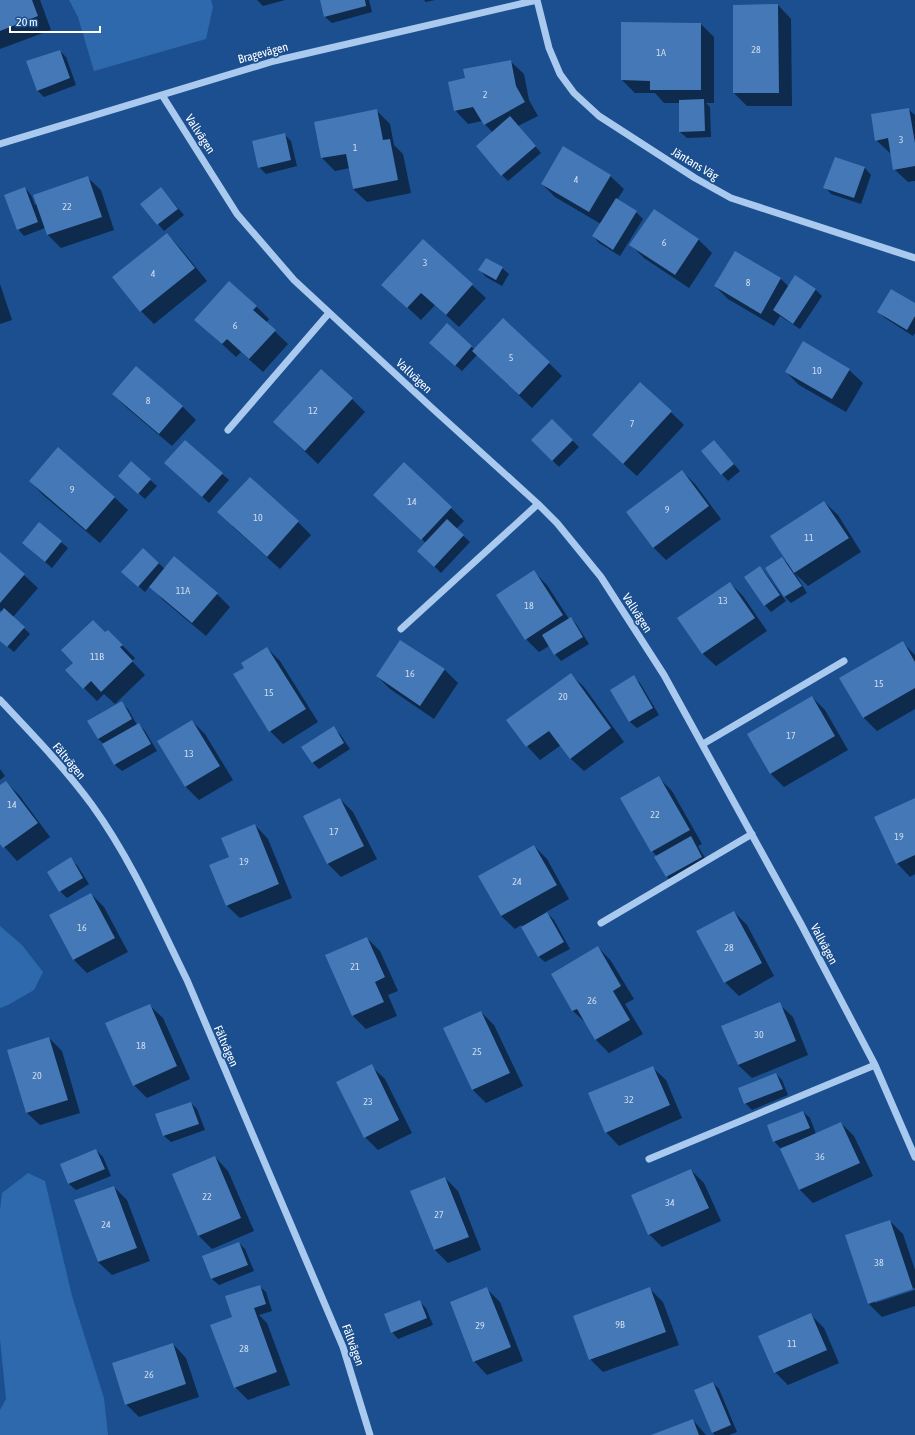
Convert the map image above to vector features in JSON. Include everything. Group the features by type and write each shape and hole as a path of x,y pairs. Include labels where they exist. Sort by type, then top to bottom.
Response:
{"street":[{"name":"Bragevägen","path":"0,144 274,61 537,0"},
{"name":"Jäntans Väg","path":"537,0 549,48 560,74 574,93 599,116 694,178 731,198 915,258"},
{"name":"Vallvägen","path":"162,95 237,214 294,280 538,504 557,523 601,577 664,675 848,1011 875,1065 915,1157"},
{"path":"228,430 329,313"},
{"path":"401,630 538,504"},
{"path":"703,744 844,661"},
{"name":"Fältvägen","path":"0,700 41,743 92,805 124,854 161,927 187,980 344,1347 370,1435"},
{"path":"601,923 752,834"},
{"path":"649,1159 875,1065"}],"shaded area":[{"path":"69,0 211,0 213,7 206,39 94,71 78,17"},
{"path":"0,926 22,945 43,972 34,990 0,1008"},
{"path":"28,1173 45,1181 72,1296 104,1398 108,1435 0,1435 0,1410 6,1399 0,1339 0,1210 2,1193"}],"building":[{"path":"0,0 32,0 38,16 0,31"},
{"path":"320,0 365,0 366,6 324,17"},
{"path":"778,4 779,93 733,93 733,5"},
{"path":"621,22 701,23 701,90 650,90 650,81 621,80"},
{"path":"60,50 70,78 37,91 26,61"},
{"path":"511,60 516,86 525,102 484,125 473,107 454,111 448,82 465,78 463,69"},
{"path":"704,99 705,131 679,132 679,100"},
{"path":"909,108 915,143 915,166 893,170 888,138 875,141 871,114"},
{"path":"377,109 383,140 390,139 398,180 353,189 346,154 321,158 314,122"},
{"path":"510,116 536,146 501,176 476,146"},
{"path":"285,133 291,160 258,168 252,141"},
{"path":"563,146 611,175 589,212 541,184"},
{"path":"835,157 865,167 854,198 823,188"},
{"path":"88,176 102,217 47,235 33,195"},
{"path":"25,187 38,222 17,230 4,195"},
{"path":"161,187 178,209 157,225 140,204"},
{"path":"616,198 637,211 613,250 592,236"},
{"path":"654,209 699,239 675,275 629,245"},
{"path":"167,233 195,268 140,312 112,277"},
{"path":"423,239 473,284 446,315 421,293 407,308 381,285"},
{"path":"735,251 781,278 761,314 714,286"},
{"path":"486,258 503,267 496,280 478,270"},
{"path":"795,275 816,289 793,324 773,310"},
{"path":"229,281 257,306 253,310 276,330 249,359 227,339 222,344 194,320"},
{"path":"891,289 915,303 915,316 907,330 877,312"},
{"path":"503,318 550,362 519,395 472,351"},
{"path":"447,323 472,346 455,366 429,343"},
{"path":"803,341 850,369 832,399 785,372"},
{"path":"136,366 183,406 159,434 112,394"},
{"path":"321,369 353,398 305,451 273,422"},
{"path":"640,382 672,411 623,464 592,435"},
{"path":"552,419 573,440 552,461 531,440"},
{"path":"185,440 223,473 202,497 164,463"},
{"path":"714,440 734,464 721,475 701,451"},
{"path":"58,447 115,497 86,530 29,481"},
{"path":"131,461 151,479 138,494 118,476"},
{"path":"404,462 452,507 421,540 373,495"},
{"path":"682,470 709,506 653,548 626,512"},
{"path":"250,477 299,521 267,557 217,512"},
{"path":"824,501 849,538 794,573 770,536"},
{"path":"447,519 464,535 434,567 417,551"},
{"path":"39,522 62,541 45,562 22,543"},
{"path":"143,548 159,563 138,587 121,572"},
{"path":"0,552 25,574 0,603"},
{"path":"174,556 218,593 192,623 149,587"},
{"path":"782,557 802,586 784,597 765,568"},
{"path":"760,566 780,595 764,606 744,577"},
{"path":"534,570 563,615 525,640 496,595"},
{"path":"730,582 755,618 702,654 677,618"},
{"path":"4,608 25,627 7,647 0,641 0,613"},
{"path":"571,617 583,637 554,655 542,635"},
{"path":"93,620 105,632 108,630 123,645 120,647 133,661 101,692 91,681 83,689 65,670 73,663 61,650"},
{"path":"400,640 445,669 420,706 376,676"},
{"path":"903,641 915,662 915,688 863,718 839,678"},
{"path":"267,647 306,709 269,732 233,674 244,668 241,663"},
{"path":"571,673 611,728 570,759 549,731 526,747 506,720"},
{"path":"634,675 653,708 629,722 610,690"},
{"path":"812,696 835,736 770,774 747,734"},
{"path":"122,701 132,719 98,739 87,721"},
{"path":"192,720 220,766 185,787 157,741"},
{"path":"139,723 151,744 114,765 102,744"},
{"path":"334,726 344,743 312,763 301,747"},
{"path":"659,776 690,830 651,852 620,798"},
{"path":"6,781 38,823 3,848 0,844 0,785"},
{"path":"340,798 364,846 327,864 303,816"},
{"path":"915,798 915,855 896,864 874,817"},
{"path":"255,824 279,884 226,906 209,865 229,857 221,838"},
{"path":"691,836 702,857 666,877 654,857"},
{"path":"534,845 557,885 501,916 478,876"},
{"path":"71,857 83,878 59,892 47,872"},
{"path":"91,893 115,938 73,960 49,915"},
{"path":"734,911 762,963 724,983 696,931"},
{"path":"547,912 564,942 538,957 521,927"},
{"path":"367,937 385,977 375,982 384,1002 352,1016 325,955"},
{"path":"598,946 621,986 613,991 630,1020 595,1040 577,1009 572,1011 551,974"},
{"path":"780,1002 796,1041 738,1065 721,1026"},
{"path":"150,1004 177,1066 133,1086 105,1023"},
{"path":"481,1011 510,1073 472,1090 443,1028"},
{"path":"49,1037 68,1100 26,1113 7,1050"},
{"path":"372,1064 399,1120 364,1138 336,1082"},
{"path":"653,1066 670,1105 605,1133 588,1093"},
{"path":"776,1073 783,1089 744,1104 738,1088"},
{"path":"191,1102 199,1124 163,1136 155,1114"},
{"path":"803,1111 810,1128 773,1142 767,1125"},
{"path":"841,1122 860,1163 799,1190 780,1149"},
{"path":"96,1149 105,1169 68,1184 60,1164"},
{"path":"215,1156 241,1218 198,1236 172,1174"},
{"path":"691,1169 709,1208 648,1235 631,1195"},
{"path":"445,1177 469,1237 434,1250 410,1191"},
{"path":"114,1186 137,1248 98,1262 74,1200"},
{"path":"890,1220 913,1289 868,1304 845,1235"},
{"path":"239,1242 248,1265 211,1279 202,1256"},
{"path":"260,1285 266,1304 254,1308 277,1372 234,1388 210,1325 232,1317 225,1296"},
{"path":"487,1287 511,1347 473,1362 450,1302"},
{"path":"650,1287 666,1332 589,1360 573,1316"},
{"path":"420,1300 427,1318 391,1333 384,1314"},
{"path":"811,1313 827,1350 774,1373 758,1336"},
{"path":"173,1343 186,1384 125,1405 112,1363"},
{"path":"713,1382 731,1425 712,1433 694,1390"},
{"path":"693,1419 699,1435 651,1435"}]}
